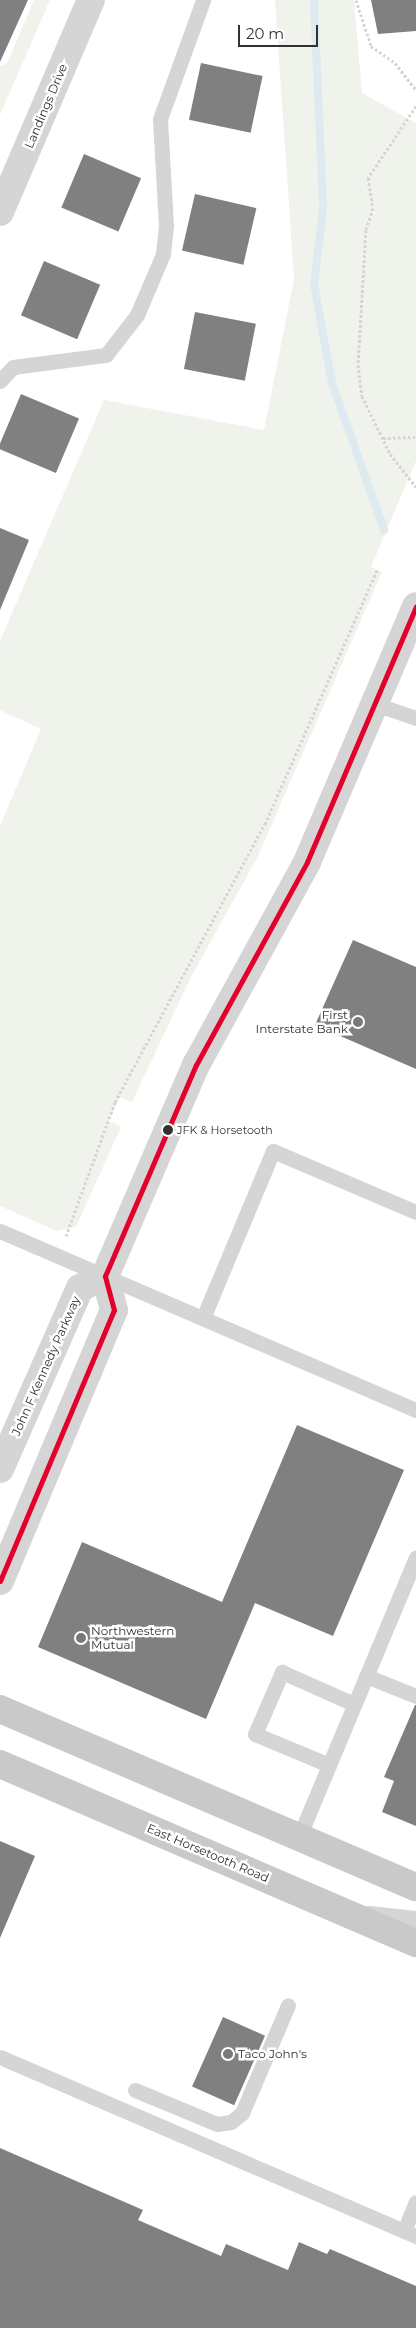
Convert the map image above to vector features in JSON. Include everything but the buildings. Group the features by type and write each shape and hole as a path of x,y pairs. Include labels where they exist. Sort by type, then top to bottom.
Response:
{"main road":[{"path":"0,1709 416,1887"},
{"name":"East Horsetooth Road","path":"0,1764 416,1943"}],"street":[{"name":"Landings Drive","path":"0,212 91,0"},
{"path":"0,1581 114,1310 105,1276 196,1065 307,862 416,606"},
{"name":"John F Kennedy Parkway","path":"0,1469 80,1288 105,1276"},
{"path":"360,1919 416,1925"}],"lane":[{"path":"0,381 13,367 106,355 137,315 163,254 166,226 160,119 203,0"},
{"path":"375,704 416,718"},
{"path":"203,1318 273,1151 416,1212"},
{"path":"0,1232 416,1410"},
{"path":"298,1837 416,1557"},
{"path":"329,1765 255,1734 282,1672 354,1704"},
{"path":"366,1676 416,1696"},
{"path":"136,2090 216,2124 231,2122 242,2113 288,2005"},
{"path":"0,2057 410,2233 416,2202"}],"path":[{"path":"356,0 371,46 395,63 416,90"},
{"path":"416,106 368,178 373,208 366,230 358,365 362,396 383,438 408,481 416,487"},
{"path":"383,438 416,438"},
{"path":"66,1237 116,1102 265,824 341,643 378,568"}],"shaded area":[{"path":"34,0 50,0 0,115 0,66 7,63"},
{"path":"275,0 354,0 362,93 416,123 416,461 371,567 382,572 257,858 191,977 132,1102 120,1097 109,1121 121,1127 76,1227 57,1231 0,1206 0,826 41,729 0,710 0,641 104,400 264,430 294,279"}],"waterway":[{"path":"314,0 323,210 314,284 332,383 384,530"}],"transit line":[{"path":"0,1581 114,1310 105,1276 196,1065 307,862 416,606"}],"place":[{"name":"First Interstate Bank","path":"358,1022"},
{"name":"JFK & Horsetooth","path":"168,1130"},
{"name":"Northwestern Mutual","path":"81,1638"},
{"name":"Taco John's","path":"228,2054"}]}
